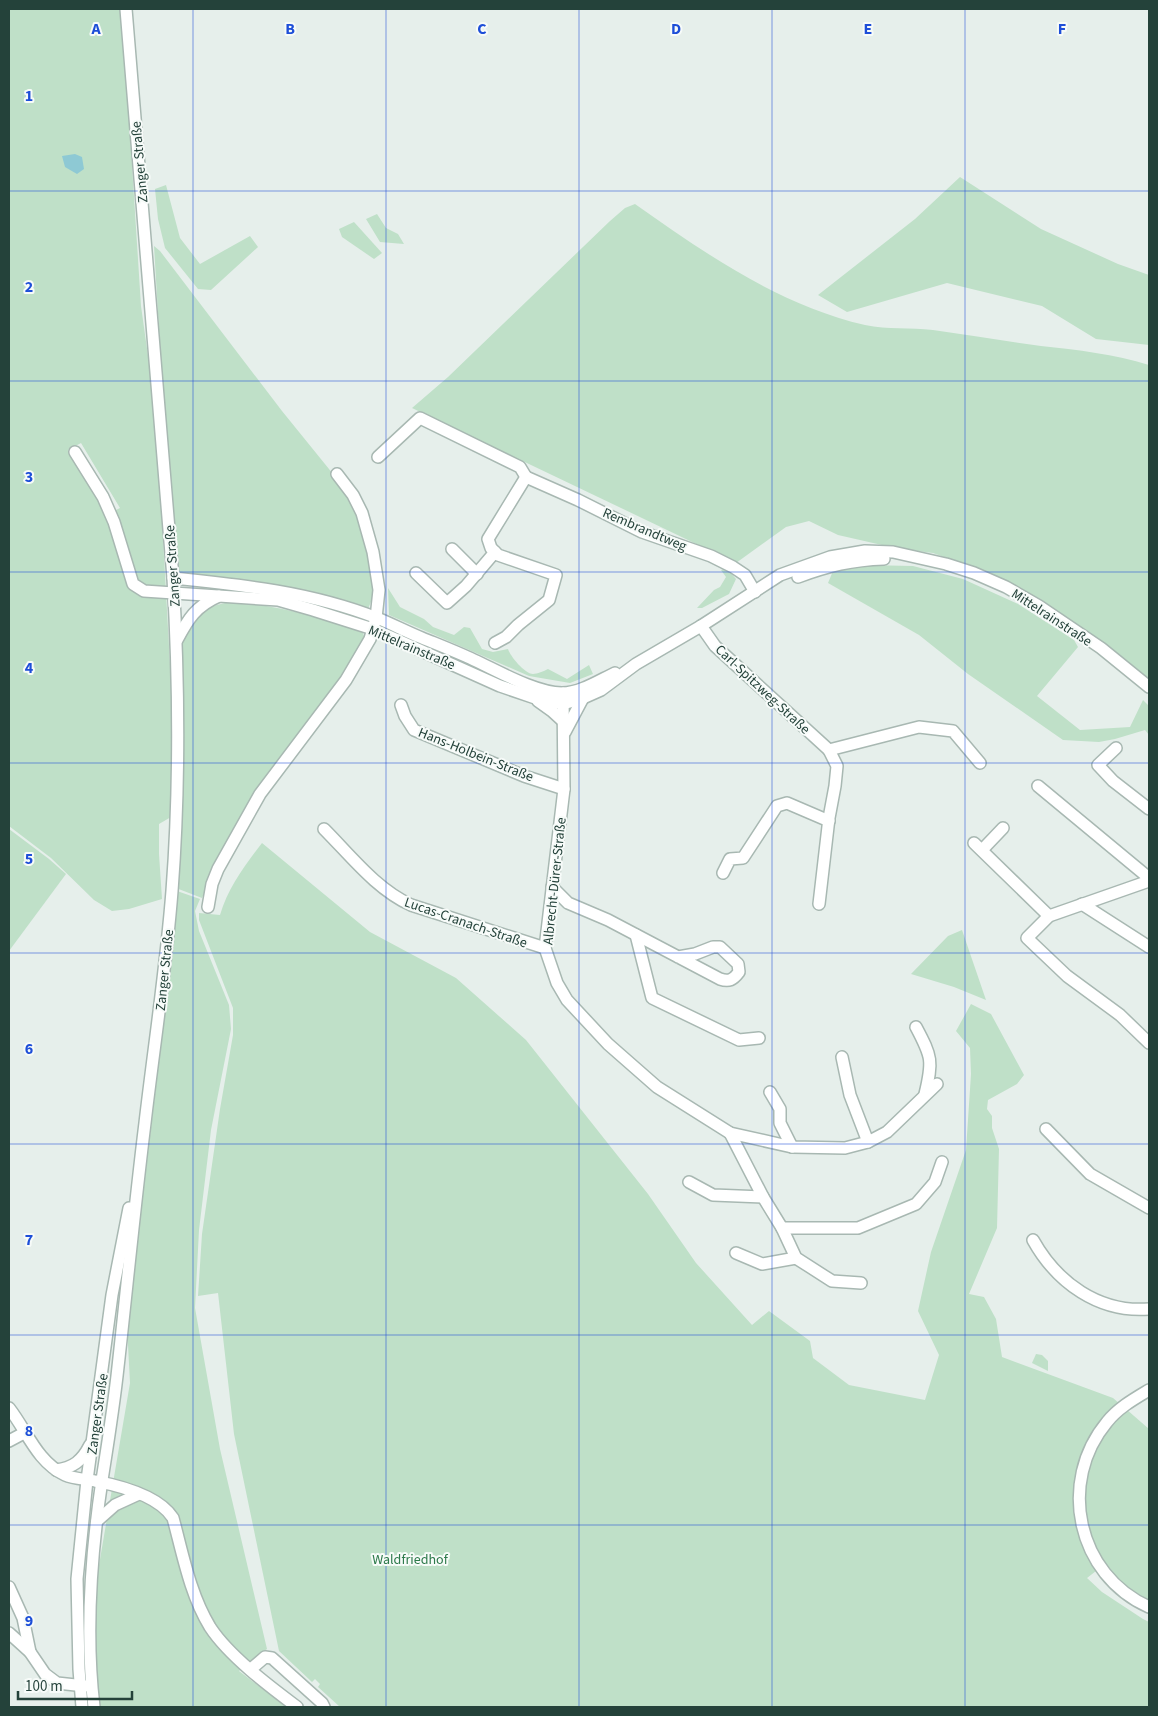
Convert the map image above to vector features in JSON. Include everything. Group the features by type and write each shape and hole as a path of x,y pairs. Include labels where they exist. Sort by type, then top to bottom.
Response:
{"street":[{"name":"Zanger Straße","path":"82,1707 86,1686 97,1521 116,1388 145,1123 163,994 172,889 178,766 177,640 173,578 126,9"},
{"name":"Rembrandtweg","path":"378,457 420,418 520,467 526,477 642,532 711,556 733,567 745,575 755,592"},
{"name":"Mittelrainstraße","path":"74,452 103,497 114,522 133,584 144,590 278,600 374,624 563,698 636,664"},
{"path":"208,907 212,884 218,869 260,794 346,680 370,639 374,624 378,590 373,552 362,513 353,495 337,474"},
{"path":"495,643 506,637 549,600 556,575 498,555 491,548 488,540 526,477"},
{"path":"452,549 477,574"},
{"name":"Mittelrainstraße","path":"173,578 283,591 326,602 500,686 535,698 583,698 601,690 636,664 701,626 780,575 830,557 865,551 892,552 946,564 974,573 1006,587 1039,606 1101,648 1149,687"},
{"path":"416,573 447,604 477,574 495,552"},
{"path":"177,640 193,612 203,604 219,596"},
{"name":"Carl-Spitzweg-Straße","path":"701,626 716,646 829,750 837,766 819,904"},
{"path":"535,698 552,711 564,727 583,698"},
{"name":"Albrecht-Dürer-Straße","path":"563,698 564,789 545,948 557,983 567,1000 616,1052 657,1087 730,1134 792,1147 845,1148 868,1142 887,1132 937,1084"},
{"name":"Hans-Holbein-Straße","path":"401,705 405,716 414,730 524,776 564,789"},
{"path":"829,750 919,727 953,731 980,763"},
{"path":"1116,748 1098,765 1113,781 1149,809"},
{"path":"1038,786 1149,879 1049,916 1027,938 1067,976 1120,1015 1149,1043"},
{"path":"723,873 730,859 743,858 777,806 788,803 829,821"},
{"path":"1003,828 978,847 1049,916"},
{"name":"Lucas-Cranach-Straße","path":"324,829 381,886 397,898 411,905 545,948"},
{"path":"552,887 568,903 586,909 678,957 726,981 735,978 738,972 738,964 720,947 713,947 695,954 678,957"},
{"path":"1082,904 1149,947"},
{"path":"636,935 652,998 739,1040 759,1038"},
{"path":"916,1027 928,1049 931,1068 925,1094"},
{"path":"842,1057 850,1095 868,1142"},
{"path":"770,1092 780,1109 780,1123 792,1147"},
{"name":"Zanger Straße","path":"94,1707 86,1686 77,1579 87,1480 112,1295 145,1123"},
{"path":"1046,1129 1090,1174 1149,1208"},
{"path":"730,1134 763,1197 782,1228 796,1258 832,1281 861,1283"},
{"path":"782,1228 858,1228 916,1204 935,1182 942,1162"},
{"path":"689,1182 713,1195 763,1197"},
{"path":"1033,1240 1044,1260 1058,1274 1094,1301 1121,1308 1149,1309"},
{"path":"736,1253 762,1264 796,1258"},
{"path":"1149,1390 1120,1410 1100,1431 1086,1456 1081,1474 1078,1502 1084,1536 1101,1568 1125,1593 1139,1603 1149,1607"},
{"path":"9,1408 43,1459 56,1470 66,1476 102,1482 151,1498 169,1512 174,1518 191,1585 210,1627 226,1647 297,1707"},
{"path":"9,1441 24,1433"},
{"path":"56,1470 68,1469 78,1462 93,1439"},
{"path":"97,1521 114,1505 139,1494"},
{"path":"9,1587 23,1618 30,1652"},
{"path":"9,1634 30,1652 46,1674 57,1683 86,1686"},
{"path":"250,1669 265,1657 272,1658 322,1703 324,1707"}],"green space":[{"path":"9,9 120,9 125,56 141,306 156,413 171,682 171,817 159,824 162,899 129,909 112,911 94,900 51,858 9,826","holes":["81,443 120,508 108,514 68,450"]},
{"path":"960,177 1041,229 1118,264 1149,275 1149,345 1096,339 1042,306 947,283 847,312 818,295 915,219"},
{"path":"166,185 180,238 200,264 250,236 258,247 211,290 198,289 165,248 158,219 155,189"},
{"path":"635,204 744,276 803,305 833,316 874,327 933,330 1096,353 1149,365 1149,681 1112,649 1024,591 975,568 933,553 895,548 838,535 809,521 786,527 736,563 412,408 448,377 610,221 625,208"},
{"path":"377,214 386,228 398,234 404,244 380,242 366,219"},
{"path":"354,222 382,253 374,259 342,237 339,229"},
{"path":"154,246 160,251 354,503 362,523 375,592 368,609 285,589 179,572 163,397"},
{"path":"866,565 913,566 963,579 1018,604 1074,640 1078,647 1037,696 1080,730 1130,727 1143,700 1149,706 1149,735 1145,730 1099,742 1063,740 968,674 919,635 828,583 833,571"},
{"path":"721,570 728,570 736,579 729,594 702,608 697,608 714,590 720,587 726,577"},
{"path":"388,588 400,607 424,619 433,627 454,635 464,627 470,628 482,649 493,652 508,649 518,664 530,673 536,674 548,669 567,679 589,665 593,674 570,683 529,676 389,615"},
{"path":"229,602 280,608 362,630 364,648 219,859 202,898 176,888 181,645 184,631 205,608"},
{"path":"9,829 66,874 9,951"},
{"name":"Waldfriedhof","path":"262,843 370,932 456,978 526,1040 648,1194 696,1263 752,1325 769,1311 810,1341 813,1358 849,1385 925,1400 939,1355 918,1311 931,1252 966,1150 971,1074 970,1048 956,1031 971,1004 991,1014 1024,1075 1017,1084 988,1100 987,1109 992,1116 992,1128 999,1149 997,1228 969,1294 984,1297 996,1319 1002,1357 1113,1398 1120,1404 1078,1468 1074,1492 1075,1512 1084,1545 1096,1571 1087,1578 1102,1592 1149,1622 1149,1707 340,1707 318,1687 320,1684 315,1679 312,1682 279,1651 234,1434 218,1293 198,1296 202,1234 233,1035 233,1008 199,920 199,913 220,915 232,886"},
{"path":"177,891 200,899 195,911 199,931 229,1005 231,1029 211,1130 199,1230 195,1308 220,1449 267,1649 239,1671 286,1707 99,1707 94,1631 98,1571 130,1383 127,1326 173,946"},
{"path":"962,930 986,1000 954,987 911,974 948,936"},
{"path":"1036,1354 1042,1355 1048,1361 1048,1371 1032,1363"},
{"path":"1126,1409 1149,1429 1149,1603 1118,1581 1100,1560 1090,1538 1082,1493 1086,1471 1104,1431"}],"water":[{"path":"75,154 82,157 84,169 77,174 65,167 62,156"}]}
